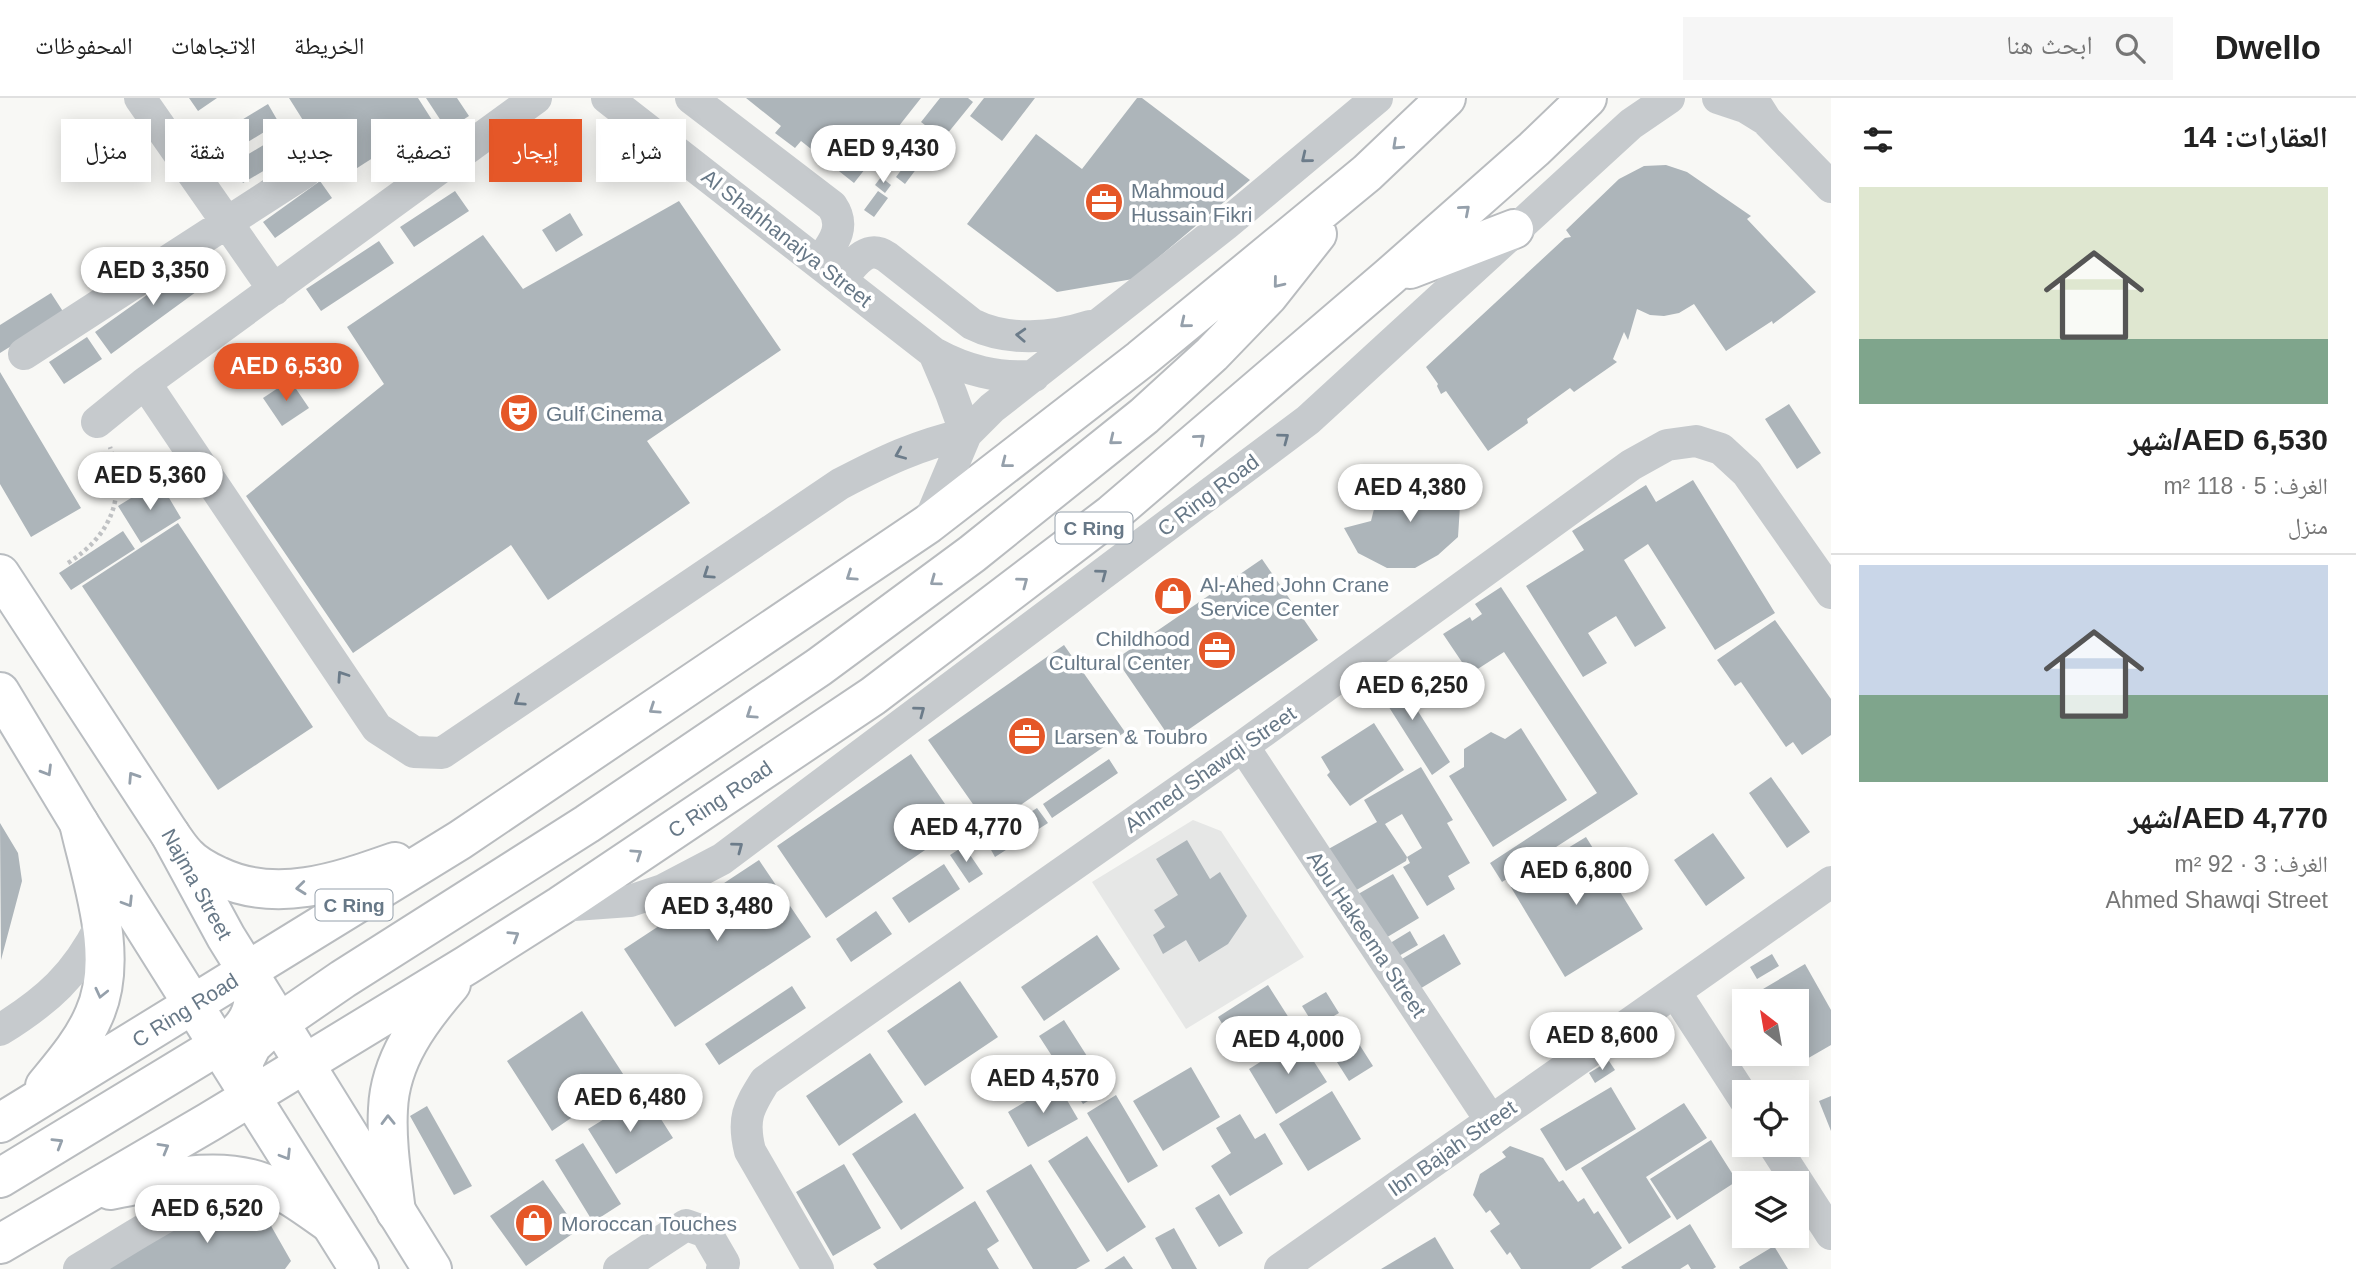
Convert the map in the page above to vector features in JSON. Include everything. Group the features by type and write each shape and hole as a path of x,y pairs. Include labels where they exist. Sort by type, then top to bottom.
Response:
{"main road":[{"name":"C Ring Road","path":"12,1116 460,840 928,524 1141,359 1367,173 1446,98"},
{"name":"C Ring Road","path":"0,1244 305,1065 561,906 873,696 1122,506 1389,277 1534,149 1587,98"},
{"path":"251,1097 244,1077 244,1061 247,1052 258,1038 343,979 587,824 775,697 972,554 1144,416 1212,354 1268,296 1367,173"},
{"path":"1389,277 1514,229"},
{"name":"Najma Street","path":"0,574 170,834 226,937 432,1269"},
{"path":"5,708 359,1269"},
{"path":"12,1116 58,1070 79,1041 94,1016 104,977 101,925 79,823"},
{"path":"170,834 188,857 211,873 244,886 280,889 313,887 334,882 460,840"},
{"path":"396,1212 387,1122 392,1081 412,1035 467,965"},
{"path":"0,1178 240,1031 250,1018 254,996 248,971"},
{"path":"343,979 339,989 342,1011 350,1019 371,1024"},
{"path":"84,1195 211,1174 237,1176 264,1183 328,1222"}],"street":[{"path":"140,98 274,290"},
{"path":"97,422 145,383 536,98"},
{"name":"Al Shahhanaiya Street","path":"607,98 934,353 982,373 1034,376"},
{"path":"691,98 832,206 839,222 830,271"},
{"path":"928,524 966,434 992,408 1110,317 1377,98"},
{"name":"C Ring Road","path":"561,906 630,901 663,890 722,859 1308,420 1631,124 1669,98"},
{"path":"1718,98 1759,109 1831,187"},
{"path":"24,354 290,182"},
{"path":"830,271 869,252 881,253 972,324 995,334 1052,336 1072,332 1110,317"},
{"name":"Al Shahhanaiya Street","path":"934,353 966,434"},
{"path":"145,383 377,728 414,752 442,753 840,484 897,455 966,434"},
{"name":"Ahmed Shawqi Street","path":"818,1269 750,1151 745,1132 748,1108 765,1081 1243,747 1631,465 1667,445 1696,441 1721,449 1747,473 1831,593"},
{"name":"Abu Hakeema Street","path":"1243,747 1491,1121"},
{"name":"Ibn Bajah Street","path":"1280,1269 1831,882"},
{"path":"0,1030 27,1014 63,982 88,952 101,925"},
{"path":"1675,992 1732,1080"},
{"path":"1781,1157 1831,1234"},
{"path":"79,1269 206,1196 238,1185 264,1183"},
{"path":"619,1269 685,1225 706,1232 724,1263 722,1269"}],"path":[{"path":"68,563 96,542 113,512 116,495 114,466 107,439 97,422"}],"shaded area":[{"path":"1193,820 1221,831 1304,957 1186,1029 1092,882"}],"building":[{"path":"189,98 217,98 198,111"},
{"path":"289,98 418,98 431,119 371,119 371,159 357,168 357,119 302,119"},
{"path":"426,98 457,98 469,116 464,119 440,119"},
{"path":"746,98 921,98 854,183 801,141 795,148 775,133 781,126"},
{"path":"940,98 968,98 973,102 943,139 921,122"},
{"path":"984,98 1035,98 1002,141 970,116"},
{"name":"Mahmoud Hussain Fikri","path":"1137,98 1142,98 1250,180 1133,279 1057,292 967,224 1036,134 1082,169"},
{"path":"268,104 277,119 263,119 263,133 249,141 249,119 243,119"},
{"path":"263,145 263,171 249,179 249,154"},
{"path":"908,161 917,168 905,184 896,177"},
{"path":"1666,165 1687,172 1751,216 1747,219 1816,292 1773,324 1772,321 1726,351 1694,304 1679,313 1664,316 1650,315 1637,309 1628,340 1624,332 1613,359 1617,362 1574,392 1570,388 1527,419 1528,423 1488,451 1446,391 1441,394 1438,384 1426,367 1565,238 1571,237 1566,230 1619,179 1644,166"},
{"path":"881,177 891,185 885,193 875,185"},
{"path":"319,182 332,198 275,238 263,222"},
{"path":"455,191 469,211 414,247 400,227"},
{"path":"878,191 888,198 874,217 864,210"},
{"name":"Gulf Cinema","path":"679,201 781,350 647,441 690,503 548,600 511,545 353,653 246,496 384,384 347,327 483,235 523,289"},
{"path":"570,213 583,235 556,252 542,230"},
{"path":"379,241 394,263 321,311 306,289"},
{"path":"196,260 211,281 111,354 95,332"},
{"path":"51,293 64,313 0,353 0,325"},
{"path":"87,337 102,359 64,384 49,362"},
{"path":"0,372 81,508 31,537 0,484"},
{"path":"290,380 309,408 282,426 263,398"},
{"path":"1789,404 1821,453 1797,469 1765,419"},
{"path":"1414,467 1445,479 1460,506 1458,537 1438,555 1415,568 1387,568 1358,553 1344,528 1371,521 1375,505 1391,493 1405,490"},
{"path":"1693,480 1775,613 1715,650 1648,544 1624,560 1666,628 1635,647 1616,616 1588,633 1607,663 1583,677 1526,586 1584,550 1572,531 1646,485 1656,502"},
{"path":"159,481 181,518 141,543 118,506"},
{"path":"178,523 313,727 218,790 82,586"},
{"path":"123,531 135,549 71,590 59,573"},
{"name":"Childhood Cultural Center","path":"1262,559 1318,640 1172,741 1116,659"},
{"path":"1501,587 1638,794 1502,882 1490,863 1597,793 1504,652 1470,674 1443,634 1470,617 1472,621 1482,614 1475,604"},
{"path":"1775,620 1831,699 1831,735 1802,755 1793,742 1786,747 1741,682 1735,686 1717,660"},
{"name":"Larsen & Toubro","path":"1064,645 1125,732 989,827 928,740"},
{"path":"1392,670 1450,762 1432,775 1373,682"},
{"path":"1374,723 1404,770 1350,806 1327,775 1330,772 1321,757"},
{"path":"1521,728 1567,800 1493,847 1449,776 1464,767 1464,749 1491,732 1505,739"},
{"path":"911,754 960,826 826,918 777,846"},
{"path":"1109,759 1118,773 1052,818 1043,804"},
{"path":"1421,767 1453,820 1447,823 1470,863 1448,876 1455,889 1427,906 1403,867 1410,863 1407,857 1406,861 1348,895 1323,852 1377,822 1364,800","holes":["1402,814 1422,848 1407,857 1385,824"]},
{"path":"1771,777 1810,832 1787,848 1749,793"},
{"path":"1037,808 1048,823 995,857 986,841"},
{"path":"0,823 18,853 22,881 1,960"},
{"path":"1713,833 1745,878 1706,906 1674,860"},
{"path":"1586,837 1643,929 1565,977 1509,884"},
{"path":"1187,840 1210,879 1220,872 1247,916 1228,944 1199,962 1186,940 1163,954 1153,935 1165,927 1154,910 1178,895 1156,859"},
{"path":"964,846 983,874 969,883 950,855"},
{"path":"759,860 811,937 675,1027 624,949"},
{"path":"944,864 960,889 909,923 892,898"},
{"path":"1393,874 1419,918 1379,942 1353,897"},
{"path":"876,911 892,934 851,962 836,939"},
{"path":"1410,931 1418,945 1390,961 1382,948"},
{"path":"1444,934 1461,964 1413,993 1395,963"},
{"path":"1097,935 1120,969 1044,1021 1021,987"},
{"path":"1772,954 1779,966 1757,979 1750,967"},
{"path":"1805,964 1831,1010 1831,1045 1810,1057 1810,989 1763,989"},
{"path":"960,981 998,1037 925,1086 887,1031"},
{"path":"1268,985 1296,1029 1245,1061 1218,1017"},
{"path":"792,986 806,1008 719,1065 705,1044"},
{"path":"1326,992 1339,1013 1315,1027 1302,1006"},
{"path":"582,1011 627,1080 552,1131 507,1061"},
{"path":"1064,1020 1108,1089 1083,1104 1039,1036"},
{"path":"1299,1038 1327,1082 1276,1114 1249,1069"},
{"path":"1359,1044 1373,1066 1349,1081 1335,1059"},
{"path":"870,1053 903,1102 839,1146 806,1096"},
{"path":"1609,1061 1615,1070 1595,1083 1589,1073"},
{"path":"1191,1067 1220,1117 1163,1151 1133,1101"},
{"path":"1057,1083 1078,1119 1028,1147 1008,1112"},
{"path":"1611,1087 1636,1129 1566,1171 1540,1129"},
{"path":"1332,1091 1361,1139 1308,1171 1279,1124"},
{"path":"645,1094 673,1138 616,1174 588,1129"},
{"path":"1116,1095 1158,1166 1128,1183 1087,1113"},
{"path":"1831,1096 1831,1131 1819,1101"},
{"path":"1684,1103 1707,1138 1646,1177 1671,1217 1629,1244 1581,1168"},
{"path":"427,1106 472,1186 454,1195 410,1116"},
{"path":"915,1113 964,1188 901,1230 852,1154"},
{"path":"1240,1114 1255,1139 1265,1133 1283,1164 1230,1196 1211,1166 1231,1153 1216,1128"},
{"path":"1087,1136 1146,1227 1107,1252 1048,1161"},
{"path":"1711,1140 1732,1173 1732,1184 1677,1220 1650,1179"},
{"path":"583,1143 621,1204 593,1222 555,1160"},
{"path":"1510,1146 1543,1158 1559,1182 1563,1180 1578,1202 1584,1198 1594,1214 1598,1211 1622,1248 1590,1269 1521,1269 1510,1252 1507,1255 1490,1231 1500,1224 1490,1210 1486,1213 1473,1195 1480,1174 1506,1157 1502,1152"},
{"path":"844,1164 881,1228 833,1256 796,1192"},
{"path":"1031,1164 1090,1261 1076,1269 1033,1269 986,1191"},
{"name":"Moroccan Touches","path":"543,1180 578,1230 526,1266 490,1216"},
{"path":"1219,1194 1243,1233 1219,1247 1195,1208"},
{"path":"975,1201 999,1241 987,1249 999,1269 877,1269 873,1264"},
{"path":"198,1209 266,1217 291,1261 285,1269 91,1269"},
{"path":"1690,1224 1716,1267 1713,1269 1691,1269 1688,1264 1680,1269 1621,1267"},
{"path":"1174,1228 1197,1269 1172,1269 1155,1238"},
{"path":"1435,1237 1454,1269 1381,1269"},
{"path":"1771,1248 1775,1248 1788,1269 1740,1269 1739,1267"},
{"path":"1124,1256 1133,1269 1104,1269"}],"place":[{"name":"Mahmoud Hussain Fikri","path":"1104,202"},
{"name":"Gulf Cinema","path":"519,413"},
{"name":"Al-Ahed John Crane Service Center","path":"1173,596"},
{"name":"Childhood Cultural Center","path":"1217,650"},
{"name":"Larsen & Toubro","path":"1027,736"},
{"name":"Moroccan Touches","path":"534,1223"}]}
